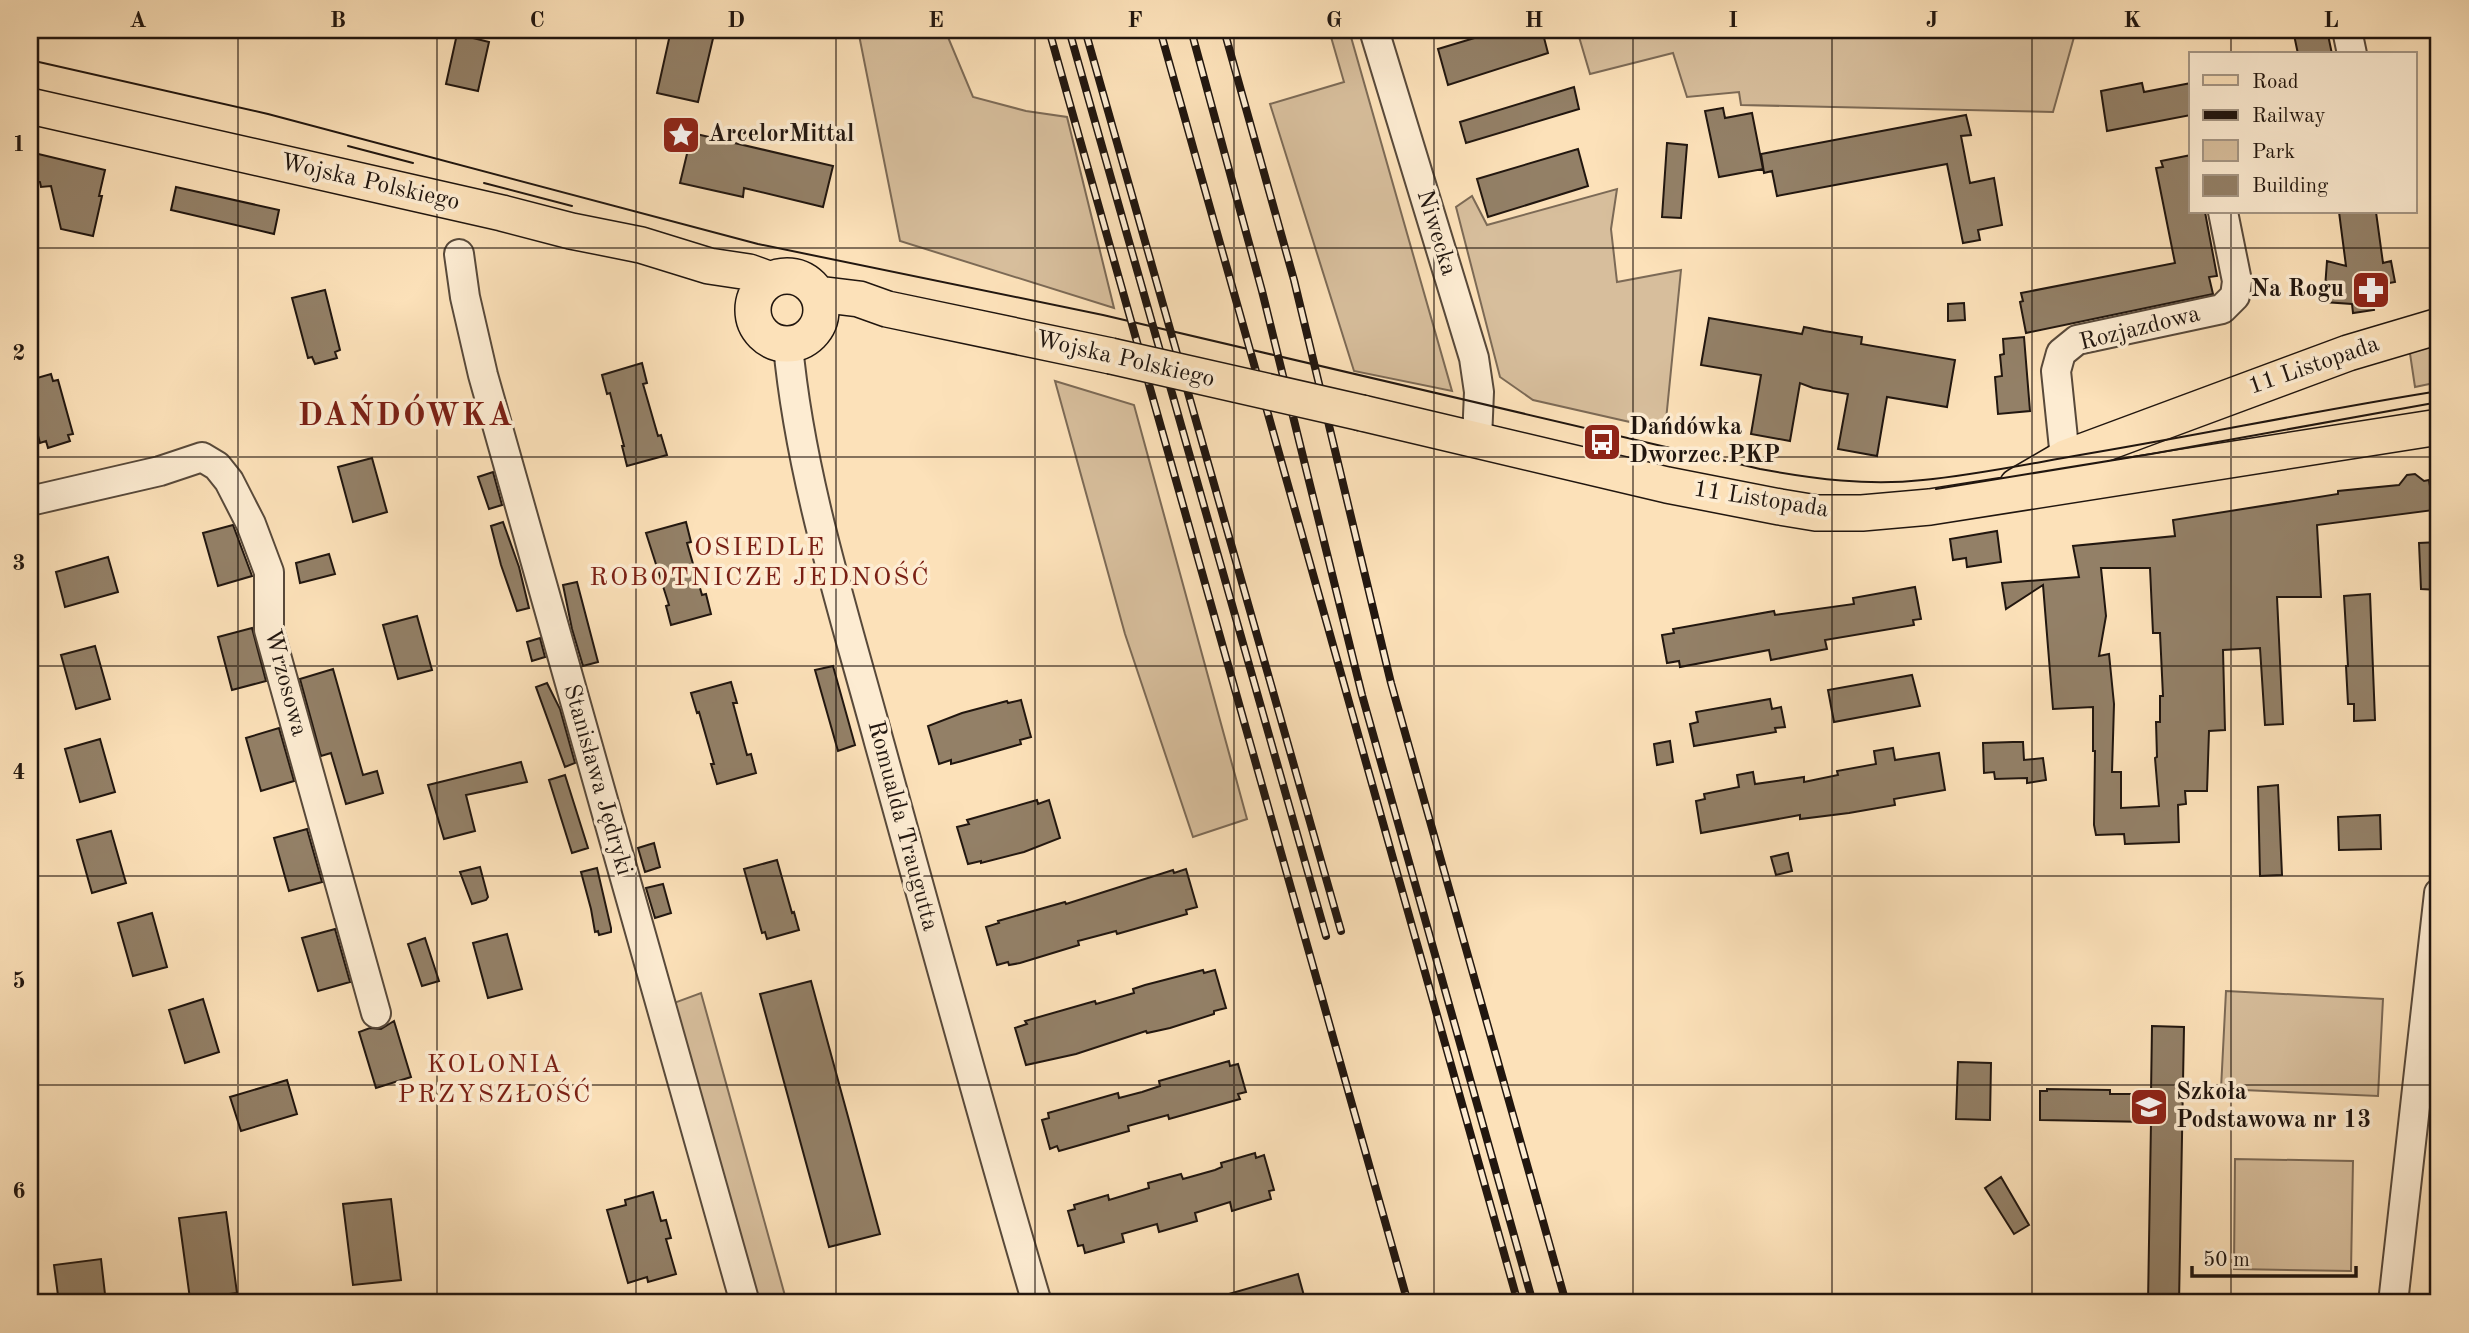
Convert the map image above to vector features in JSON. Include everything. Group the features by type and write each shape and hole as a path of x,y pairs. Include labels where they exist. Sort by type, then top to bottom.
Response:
{"main road":[{"name":"Wojska Polskiego","path":"30,106 641,245 709,267 749,272 762,293"},
{"path":"787,276 795,276 810,284 818,310 810,336 788,345 769,340 753,316 762,293 787,276"},
{"name":"Wojska Polskiego","path":"818,310 859,299 887,309 1363,413"},
{"name":"11 Listopada","path":"1999,497 2065,458 2348,353 2439,326"},
{"name":"11 Listopada","path":"1363,413 1667,485 1816,513 1930,508 2439,427"}],"street":[{"name":"Niwecka","path":"1374,30 1474,358 1479,392 1477,439"},
{"path":"2347,30 2352,52"},
{"name":"Rozjazdowa","path":"2065,458 2056,371 2061,353 2077,340 2222,309 2235,296 2237,281 2223,214"},
{"name":"Stanisława Jędryki","path":"458,254 483,374 745,1303"},
{"name":"Romualda Traugutta","path":"788,345 803,450 844,614 930,930 1037,1303"},
{"name":"Wrzosowa","path":"30,501 160,471 202,457 217,466 229,481 251,524 269,572 269,630 376,1013"},
{"path":"2393,1303 2439,893"}],"green space":[{"path":"858,30 945,30 973,97 1026,111 1067,117 1114,308 900,241"},
{"path":"1329,30 1349,30 1452,391 1354,371 1270,104 1344,82"},
{"path":"1577,30 2076,30 2053,112 1741,105 1739,92 1687,97 1673,53 1590,74"},
{"path":"1617,189 1611,229 1617,282 1681,270 1665,430 1533,400 1500,377 1456,207 1472,196 1487,225"},
{"path":"2439,337 2439,382 2415,387 2409,347"},
{"path":"1055,381 1134,405 1247,819 1193,837 1125,634"},
{"path":"2226,991 2383,999 2378,1096 2221,1089"},
{"path":"701,993 787,1303 753,1303 671,1004"},
{"path":"2235,1159 2353,1161 2351,1271 2234,1269"}],"building":[{"path":"671,30 715,30 698,102 657,93"},
{"path":"1501,30 1542,30 1548,53 1448,85 1438,49"},
{"path":"2293,30 2327,30 2332,52 2298,52"},
{"path":"457,34 489,42 478,91 446,84"},
{"path":"2142,83 2144,92 2189,83 2189,115 2107,131 2101,91"},
{"path":"1574,87 1579,109 1466,143 1460,122"},
{"path":"1723,108 1725,118 1752,113 1763,169 1719,177 1705,111"},
{"path":"1966,115 1971,135 1961,136 1970,183 1994,178 2002,225 1978,230 1980,240 1963,243 1947,164 1777,196 1772,171 1764,173 1761,154"},
{"path":"692,133 833,166 823,207 744,188 743,197 680,183"},
{"path":"1667,143 1687,145 1681,218 1662,217"},
{"path":"1578,149 1588,186 1488,217 1477,179"},
{"path":"30,152 105,170 93,236 61,229 51,186 41,187 40,182 30,180"},
{"path":"2189,155 2189,214 2205,214 2217,276 2209,277 2213,294 2026,333 2020,302 2023,301 2021,293 2175,263 2156,168 2163,167 2161,161"},
{"path":"176,187 279,210 274,234 171,210"},
{"path":"2339,214 2376,214 2383,263 2391,261 2395,282 2384,284 2373,300 2374,310 2353,313 2352,304 2324,302 2327,261 2346,266"},
{"path":"325,290 340,350 335,352 337,358 315,364 312,357 308,358 292,298"},
{"path":"1964,303 1965,320 1948,321 1948,304"},
{"path":"1709,318 1802,334 1804,327 1862,337 1861,344 1955,360 1947,407 1887,397 1877,456 1838,449 1848,394 1800,383 1790,441 1751,434 1761,375 1701,365"},
{"path":"2024,337 2030,411 1998,414 1995,377 2002,376 2000,355 2004,354 2003,339"},
{"path":"642,363 647,383 643,384 658,436 661,435 667,455 627,466 610,393 607,394 602,375"},
{"path":"51,374 53,381 58,380 73,434 68,435 70,441 48,448 46,441 40,443 30,406 30,380"},
{"path":"372,458 387,512 353,522 338,467"},
{"path":"493,472 502,505 489,509 478,477"},
{"path":"2415,474 2424,481 2429,480 2434,510 2317,525 2321,597 2277,597 2283,724 2265,725 2260,648 2223,650 2225,730 2209,731 2207,791 2185,791 2186,804 2178,805 2179,842 2125,844 2124,834 2096,835 2093,707 2053,709 2043,585 2006,609 2002,583 2079,577 2073,546 2175,536 2173,520 2338,494 2338,491 2399,485 2407,475","holes":["2101,568 2150,568 2153,633 2160,633 2163,696 2160,696 2160,722 2156,722 2155,758 2159,806 2121,808 2121,772 2112,772 2114,704 2109,654 2099,656 2106,616"]},
{"path":"503,522 519,567 529,608 517,611 491,526"},
{"path":"686,522 691,542 687,543 702,595 706,594 711,614 671,625 666,606 669,605 646,533"},
{"path":"233,525 252,576 218,586 203,533"},
{"path":"1997,531 2001,562 1967,567 1966,558 1953,560 1950,539"},
{"path":"2439,542 2439,590 2421,589 2419,543"},
{"path":"329,554 335,574 300,583 296,563"},
{"path":"108,557 118,592 65,607 56,572"},
{"path":"577,582 598,662 583,666 563,585"},
{"path":"1915,587 1921,619 1913,620 1914,625 1825,640 1827,649 1771,660 1769,650 1680,667 1679,661 1667,663 1662,635 1674,633 1673,629 1774,611 1775,615 1854,604 1853,598"},
{"path":"2370,594 2375,720 2354,721 2354,704 2348,704 2344,596"},
{"path":"417,616 432,670 398,679 383,625"},
{"path":"252,628 266,681 232,690 218,637"},
{"path":"540,638 545,657 532,661 527,642"},
{"path":"95,646 110,699 76,709 61,655"},
{"path":"833,666 855,745 838,751 815,670"},
{"path":"333,669 363,775 377,771 383,793 346,804 331,753 321,756 300,679"},
{"path":"1912,675 1920,706 1834,722 1828,690"},
{"path":"731,682 737,703 733,703 747,755 751,754 756,773 717,784 711,764 714,764 691,693"},
{"path":"547,683 560,709 575,763 565,767 536,687"},
{"path":"1770,699 1772,709 1781,707 1785,727 1775,728 1776,732 1694,746 1690,724 1698,722 1696,712"},
{"path":"1021,700 1031,737 1020,740 1021,744 951,764 951,760 939,764 928,726 962,713"},
{"path":"279,728 294,781 261,791 246,738"},
{"path":"100,739 115,792 80,802 65,749"},
{"path":"1670,741 1673,762 1657,765 1654,744"},
{"path":"2023,742 2024,760 2043,758 2046,780 2027,783 2027,778 1995,779 1994,772 1984,773 1983,743"},
{"path":"1893,748 1895,760 1939,753 1945,790 1894,799 1895,805 1800,819 1800,815 1701,833 1696,801 1705,799 1704,794 1739,787 1737,775 1753,772 1755,784 1804,777 1804,782 1838,775 1837,771 1876,764 1874,751"},
{"path":"521,762 527,782 466,795 475,831 444,839 428,785"},
{"path":"565,775 588,848 572,853 549,780"},
{"path":"2278,785 2282,875 2260,876 2258,787"},
{"path":"1037,800 1038,804 1049,800 1060,838 1024,852 968,864 957,827 969,824 967,820"},
{"path":"2380,815 2381,849 2339,850 2338,817"},
{"path":"307,829 322,882 289,891 274,838"},
{"path":"111,831 126,883 92,893 77,840"},
{"path":"654,843 660,867 645,872 638,848"},
{"path":"1788,853 1792,871 1776,875 1771,857"},
{"path":"777,860 799,930 767,939 765,932 762,933 744,869"},
{"path":"480,867 488,897 472,904 460,872"},
{"path":"597,868 611,928 611,932 599,935 598,931 595,932 581,872"},
{"path":"1186,869 1197,907 1186,910 1187,914 1117,934 1116,931 1078,941 1079,945 1020,963 997,965 986,927 999,923 998,921 1065,902 1066,904 1173,870 1174,873"},
{"path":"663,884 671,913 655,918 646,888"},
{"path":"152,913 167,967 133,976 118,923"},
{"path":"335,929 350,982 318,991 302,938"},
{"path":"507,934 522,989 488,998 473,943"},
{"path":"425,938 439,981 422,986 408,944"},
{"path":"1203,970 1204,973 1215,970 1226,1008 1170,1028 1147,1033 1146,1031 1076,1054 1026,1065 1015,1028 1027,1024 1025,1021 1095,1001 1096,1004 1134,993 1133,989 1145,985"},
{"path":"811,981 880,1234 829,1247 760,994"},
{"path":"203,999 219,1052 185,1063 169,1010"},
{"path":"394,1021 411,1077 376,1088 359,1032 370,1028 381,1029"},
{"path":"2152,1026 2184,1027 2179,1303 2148,1303 2151,1122 2040,1120 2040,1091 2047,1089 2151,1094"},
{"path":"1229,1061 1230,1066 1238,1064 1246,1092 1238,1094 1240,1099 1169,1119 1168,1115 1128,1126 1129,1131 1059,1151 1057,1146 1050,1149 1042,1120 1049,1118 1048,1113 1118,1093 1119,1098 1142,1092 1160,1086 1159,1081"},
{"path":"1958,1062 1991,1063 1990,1120 1956,1119"},
{"path":"287,1080 297,1114 241,1131 230,1097"},
{"path":"1255,1153 1256,1158 1264,1155 1274,1190 1269,1191 1271,1199 1232,1211 1230,1202 1195,1213 1197,1221 1159,1232 1157,1224 1122,1234 1124,1242 1085,1253 1083,1245 1078,1246 1068,1211 1075,1209 1074,1205 1108,1195 1109,1200 1149,1188 1148,1183 1181,1174 1183,1179 1215,1170 1222,1167 1221,1163"},
{"path":"2001,1177 2029,1225 2014,1234 1985,1188"},
{"path":"653,1192 661,1221 666,1220 671,1238 666,1239 676,1274 648,1282 647,1277 628,1283 607,1210 626,1205 625,1200"},
{"path":"391,1199 401,1280 353,1285 343,1204"},
{"path":"226,1212 237,1293 190,1299 179,1218"},
{"path":"101,1259 106,1303 59,1303 54,1265"},
{"path":"1298,1274 1306,1303 1216,1303 1215,1298"}],"tram line":[{"path":"30,60 268,114 758,244 1103,315 1760,469 1801,476 1882,482 1943,478 2439,391"},
{"path":"348,146 413,163"},
{"path":"484,183 572,206"},
{"path":"1936,489 2151,454 2439,402"}],"railway":[{"path":"1049,30 1408,1303"},
{"path":"1069,30 1326,936"},
{"path":"1085,30 1341,931"},
{"path":"1160,30 1518,1303"},
{"path":"1191,30 1262,291 1362,695 1533,1303"},
{"path":"1224,30 1294,280 1391,683 1566,1303"}],"place":[{"name":"ArcelorMittal","path":"681,135"},
{"name":"Na Rogu","path":"2371,290"},
{"name":"Dańdówka Dworzec PKP","path":"1602,442"},
{"name":"Szkoła Podstawowa nr 13","path":"2149,1107"}],"district":[{"name":"DAŃDÓWKA","path":"406,417"},
{"name":"OSIEDLE ROBOTNICZE JEDNOŚĆ","path":"760,563"},
{"name":"KOLONIA PRZYSZŁOŚĆ","path":"495,1080"}]}
